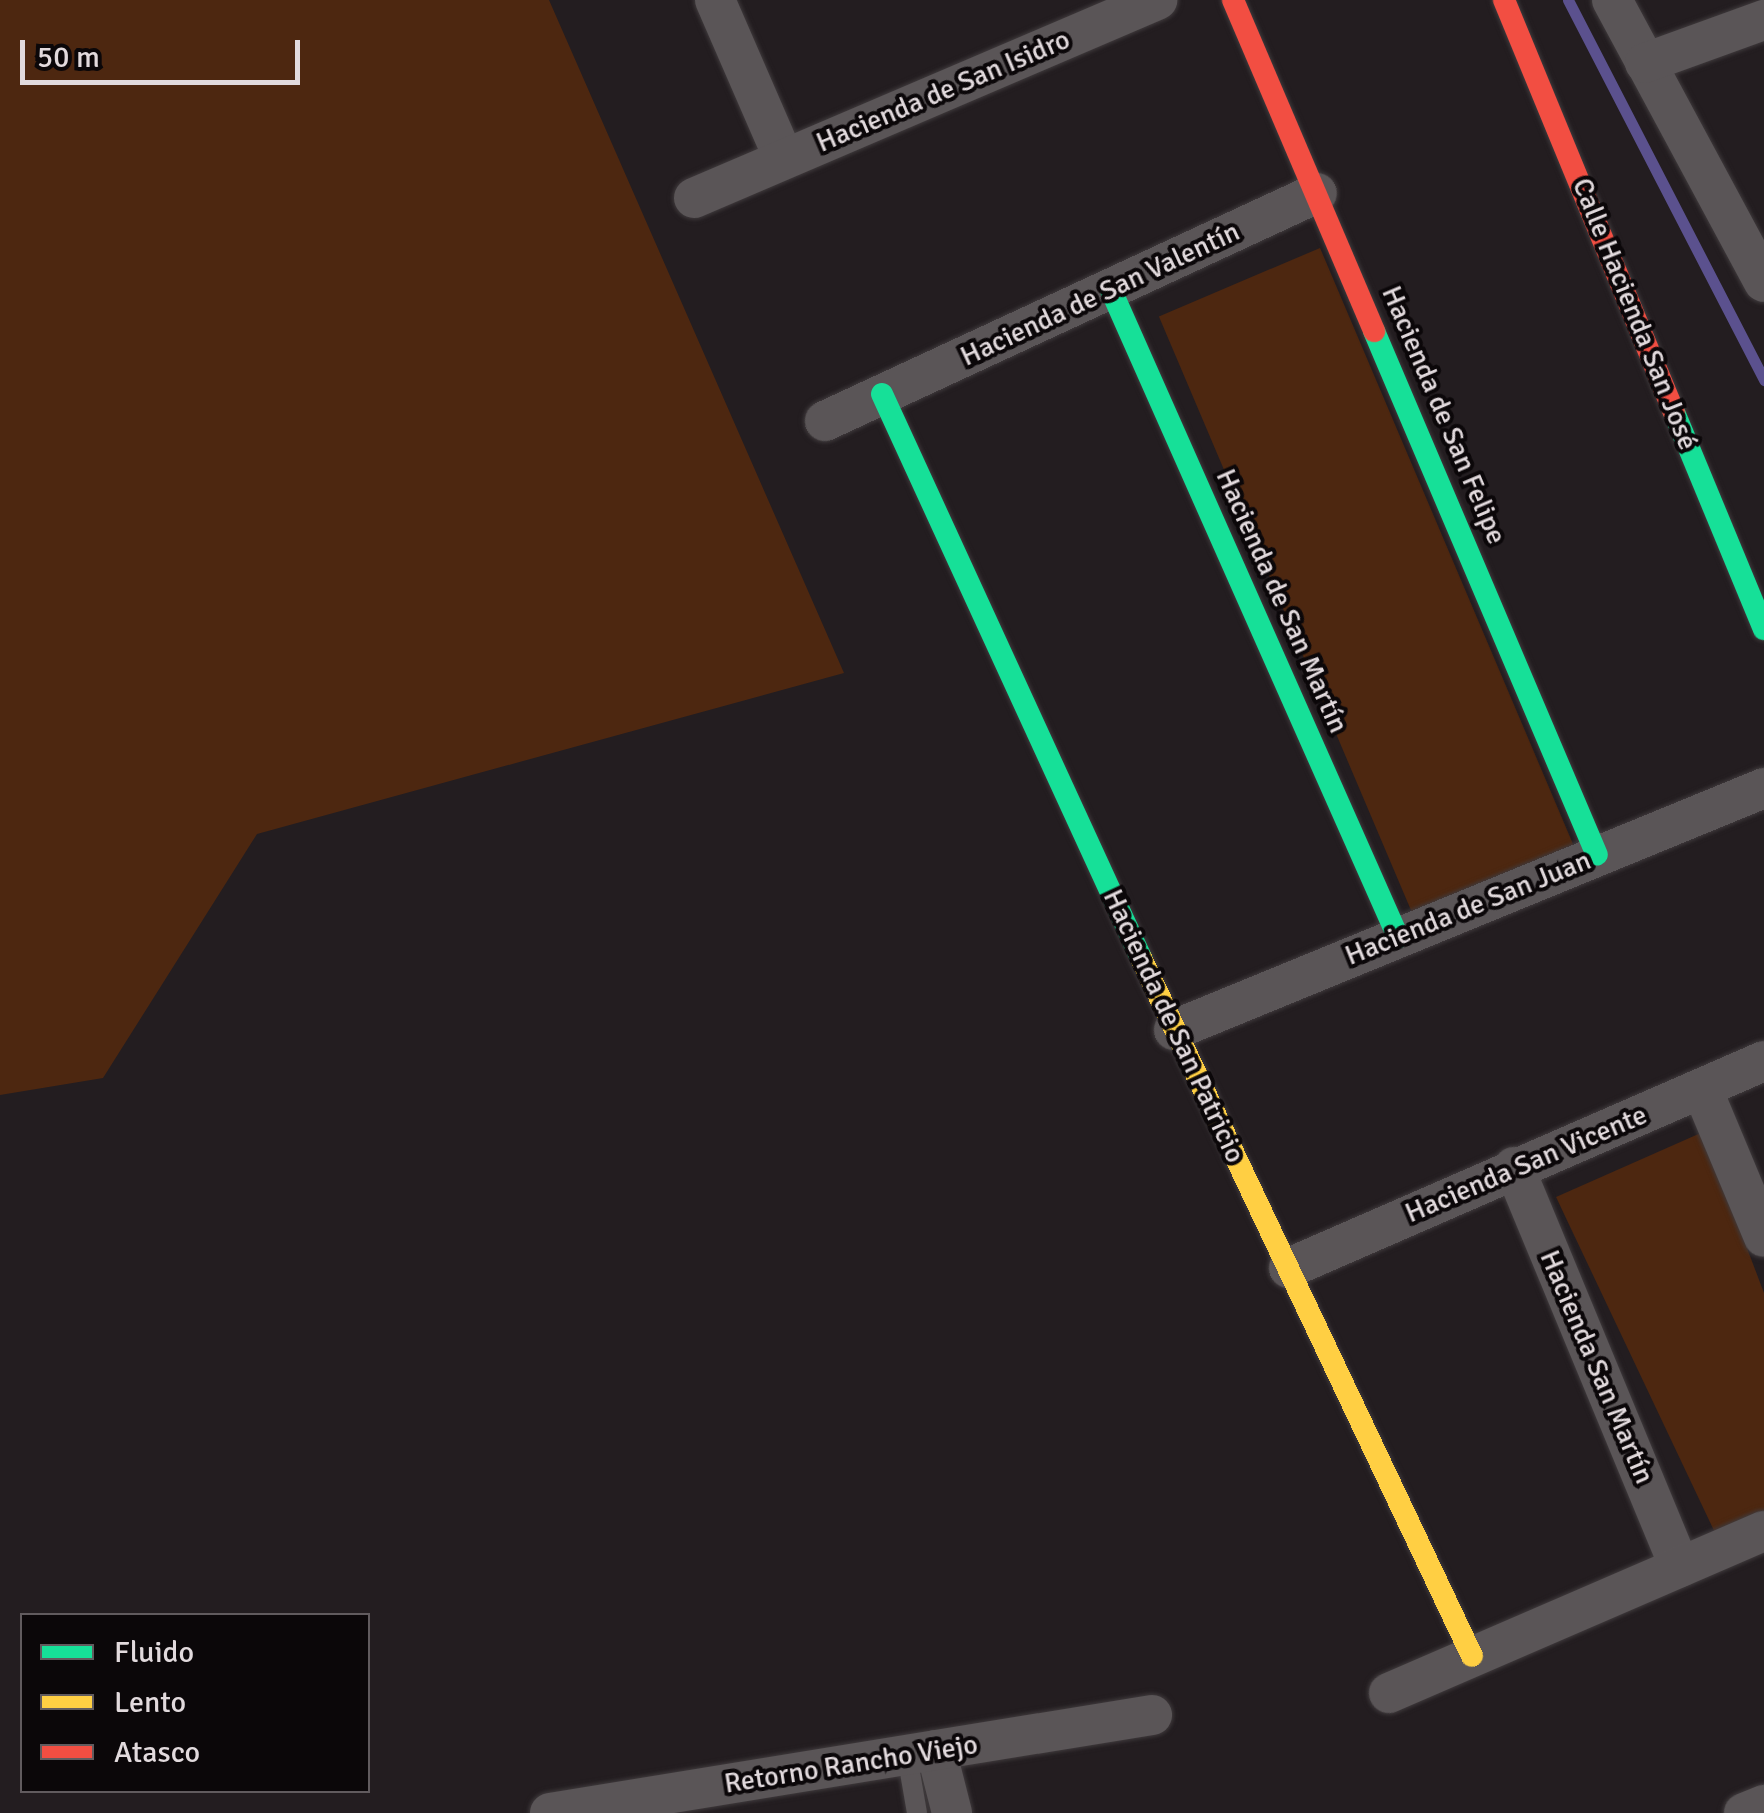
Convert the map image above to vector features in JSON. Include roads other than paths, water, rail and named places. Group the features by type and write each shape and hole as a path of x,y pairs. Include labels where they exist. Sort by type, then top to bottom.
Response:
{"street":[{"path":"715,0 784,159"},
{"name":"Hacienda de San Isidro","path":"694,198 1158,0"},
{"name":"Hacienda de San Felipe","path":"1233,0 1596,855"},
{"name":"Calle Hacienda San José","path":"1504,0 1764,629"},
{"path":"1612,0 1764,282"},
{"path":"1645,63 1764,20"},
{"name":"Hacienda de San Valentín","path":"825,421 1318,193"},
{"name":"Hacienda de San Martín","path":"1112,290 1398,937"},
{"name":"Hacienda de San Patricio","path":"882,394 1174,1030 1472,1656"},
{"name":"Hacienda de San Juan","path":"1174,1030 1764,788"},
{"name":"Hacienda San Vicente","path":"1290,1268 1764,1061"},
{"path":"1702,1088 1764,1236"},
{"name":"Hacienda San Martín","path":"1514,1167 1680,1567"},
{"path":"1389,1694 1764,1531"},
{"name":"Retorno Rancho Viejo","path":"550,1813 1152,1715"},
{"path":"922,1752 952,1813"},
{"path":"1744,1813 1764,1805"}],"lane":[{"path":"917,1813 922,1752"}],"waterway":[{"path":"1568,0 1764,380"}]}
